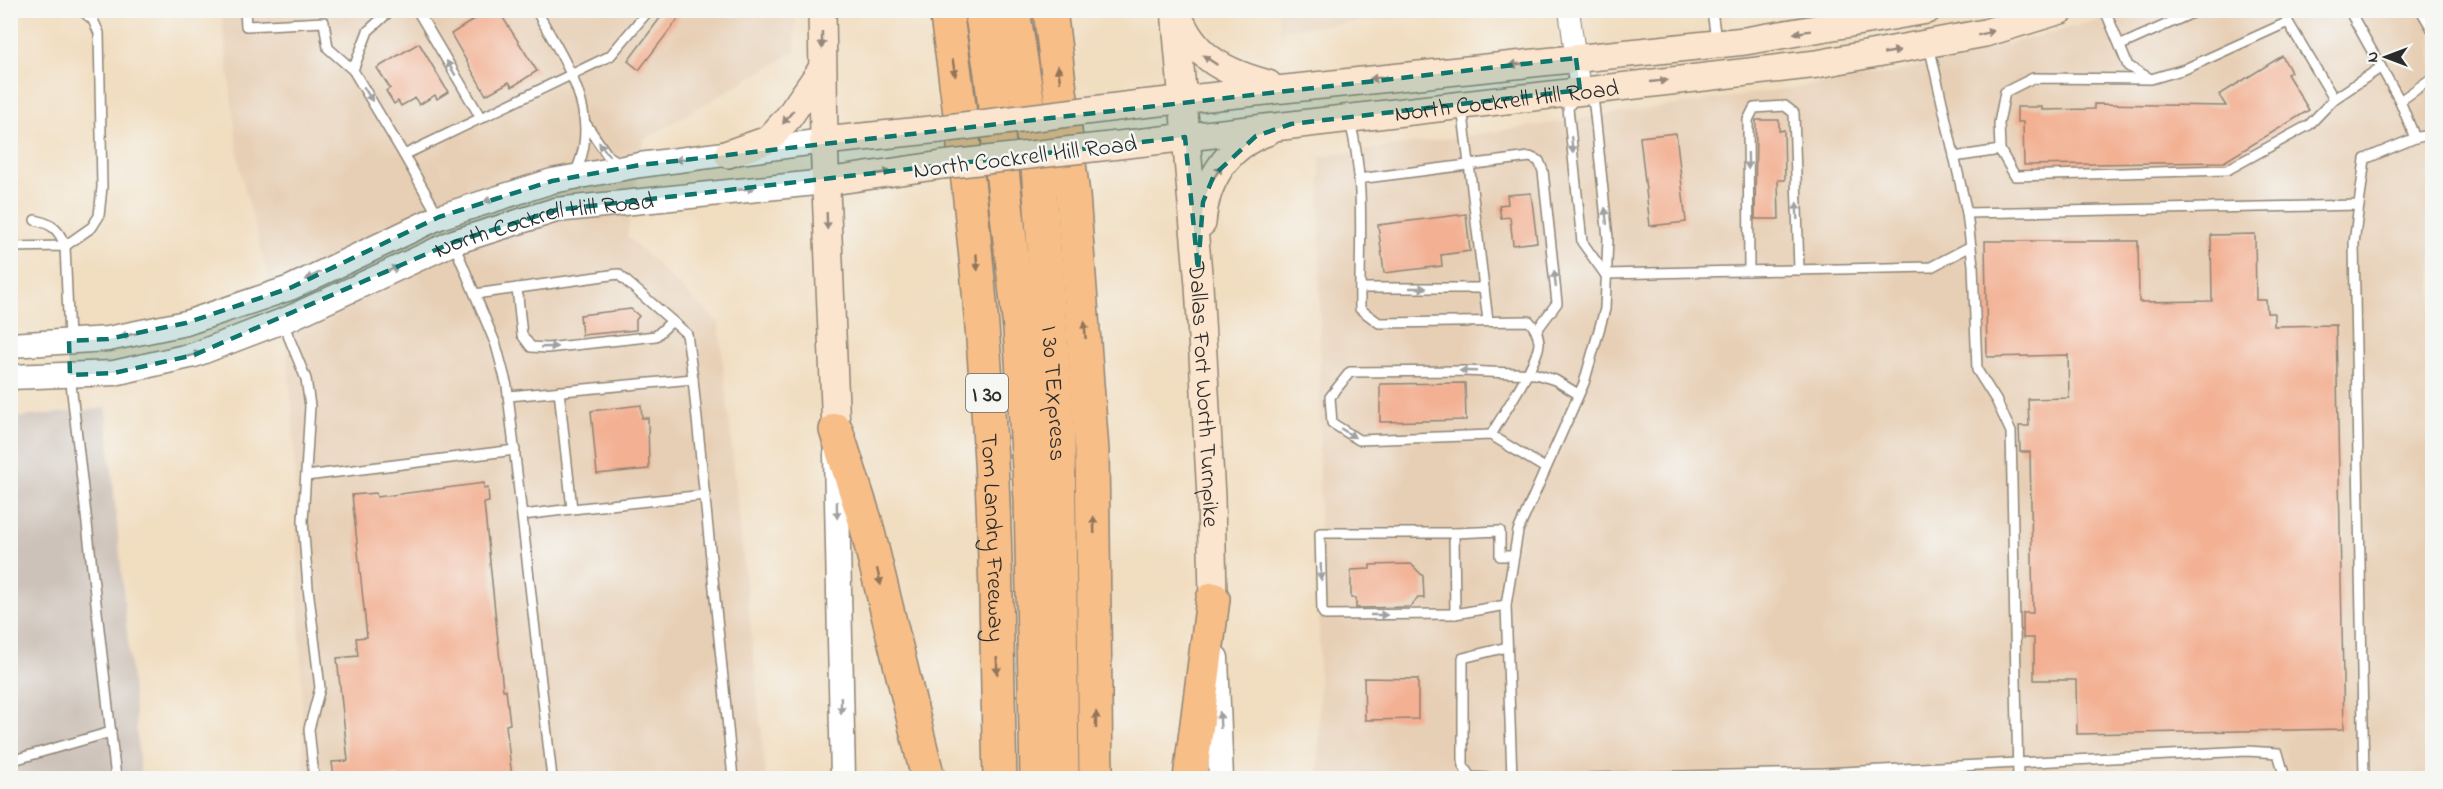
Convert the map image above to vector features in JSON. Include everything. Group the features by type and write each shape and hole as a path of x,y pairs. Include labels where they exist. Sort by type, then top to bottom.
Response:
{"highway":[{"name":"Tom Landry Freeway","path":"945,10 972,208 983,335 991,464 999,778"},
{"path":"981,10 991,73 1020,329 1031,500 1037,778"},
{"name":"I 30 TEXpress","path":"1014,10 1038,167 1058,434 1062,778"},
{"path":"1050,10 1073,195 1091,428 1096,581 1096,778"},
{"path":"836,430 865,520 928,778"},
{"path":"1190,778 1213,599"}],"main road":[{"path":"822,10 825,182 836,430"},
{"path":"1175,10 1185,34 1200,53 1238,76 1284,88"},
{"name":"Dallas Fort Worth Turnpike","path":"1175,10 1181,99 1198,270 1211,497 1213,599"},
{"name":"North Cockrell Hill Road","path":"825,182 942,165 1817,64 1985,33 2061,10"},
{"path":"1923,11 1929,45"},
{"name":"North Cockrell Hill Road","path":"824,141 1181,99 1717,44 1923,11"},
{"path":"728,154 768,140 788,118 822,69"},
{"path":"1198,270 1203,202 1214,175 1231,154 1256,136 1291,124"}],"street":[{"path":"1569,10 1580,90"},
{"name":"North Cockrell Hill Road","path":"10,345 108,339 186,324 279,292 439,217 552,181 626,167 824,141"},
{"name":"North Cockrell Hill Road","path":"10,377 114,373 194,355 282,321 454,242 556,210 825,182"},
{"path":"439,217 454,242"},
{"path":"69,341 70,375"},
{"path":"836,430 843,778"},
{"name":"Dallas Fort Worth Turnpike","path":"1213,599 1221,778"}],"lane":[{"path":"10,247 65,246 92,227 99,216 102,187 99,33 93,20 81,10"},
{"path":"245,10 246,26 324,22 328,48 353,70 439,217"},
{"path":"353,70 368,31 391,10"},
{"path":"417,10 481,118"},
{"path":"536,10 573,75 586,124 608,156 626,167"},
{"path":"404,155 610,56 650,10"},
{"path":"1712,10 1717,44"},
{"path":"2105,10 2128,66 2151,79"},
{"path":"2121,45 2199,10"},
{"path":"2284,10 2288,22 2334,99"},
{"path":"2349,10 2400,101 2415,138"},
{"path":"2421,10 2433,29"},
{"path":"2288,22 2185,69 2151,79 2033,78 2005,92 1999,123 2000,150 2014,176 2227,170 2309,125 2334,99 2380,68"},
{"path":"1929,45 1967,213 1971,246 1977,370 1996,400 2011,432 2018,778"},
{"path":"2400,101 2433,78"},
{"path":"1512,778 1506,605 1518,531 1578,394 1605,309 1608,238 1594,105 1580,90 1568,108 1582,242 1605,274"},
{"path":"1461,104 1488,321"},
{"path":"1749,271 1748,120 1754,108 1785,106 1794,113 1799,270"},
{"path":"1349,117 1356,143 1360,309 1378,324 1529,321 1537,330 1539,344 1526,374 1491,435"},
{"path":"573,177 583,152 586,124"},
{"path":"2364,778 2354,243 2364,159 2415,138 2433,134"},
{"path":"1954,157 2000,150"},
{"path":"1358,179 1530,157 1539,161 1543,171 1557,303 1537,330"},
{"path":"1967,213 2359,205"},
{"path":"35,220 50,223 60,232 65,246 69,341"},
{"path":"454,242 496,345 509,396 552,778"},
{"path":"1605,274 1931,267 1971,246"},
{"path":"475,294 618,274 687,334 733,778"},
{"path":"517,288 522,334 531,347 547,348 657,336 672,321"},
{"path":"1360,288 1484,288"},
{"path":"282,321 306,379 310,406 303,521 308,588 320,688 309,729 314,778"},
{"path":"1545,468 1491,435 1359,440 1332,423 1330,397 1350,372 1463,371 1526,374 1555,380 1578,394"},
{"path":"70,375 116,778"},
{"path":"509,396 693,379"},
{"path":"558,392 572,509"},
{"path":"306,477 515,450"},
{"path":"523,515 705,495"},
{"path":"1506,605 1455,614 1325,615 1322,611 1320,533 1500,531 1500,556 1514,556"},
{"path":"1454,533 1455,614"},
{"path":"1490,778 1470,777 1462,766 1463,658 1507,647"},
{"path":"14,778 10,762 111,732"},
{"path":"1590,778 1825,776 2018,762 2247,751 2278,753 2285,778"}],"highlighted area":[{"path":"1576,58 1580,90 1291,124 1256,136 1214,175 1203,202 1198,270 1185,137 556,210 454,242 194,355 114,373 70,375 69,341 108,339 186,323 290,288 439,217 552,181 640,165"}],"shaded area":[{"path":"1278,10 1458,10 1458,11 1280,30"},
{"path":"221,11 795,11 795,52 643,140 627,236 719,323 766,778 304,778 294,438 287,349 240,170"},
{"path":"1605,11 1702,11 1639,18 1608,14"},
{"path":"2134,11 2432,11 2432,778 1319,778 1320,157 1888,74"},
{"path":"106,408 141,778 11,778 11,418"}],"building":[{"path":"489,10 498,10 537,71 512,87 509,82 486,95 451,34"},
{"path":"666,10 685,10 639,70 628,61"},
{"path":"419,43 448,92 437,99 435,95 419,105 415,98 401,106 398,101 394,104 386,91 390,88 377,68"},
{"path":"2282,56 2291,72 2287,74 2309,110 2224,162 2024,165 2023,122 2017,122 2017,107 2042,107 2042,110 2094,109 2094,104 2226,106 2219,95"},
{"path":"1756,120 1779,120 1779,131 1784,130 1785,180 1778,180 1779,219 1755,219"},
{"path":"1676,133 1686,222 1650,226 1640,137"},
{"path":"1531,193 1537,242 1513,245 1510,217 1501,218 1499,205 1508,204 1507,195"},
{"path":"1466,214 1470,251 1441,255 1442,266 1384,273 1378,225"},
{"path":"2255,234 2256,300 2266,300 2267,313 2274,313 2274,326 2336,325 2344,729 2077,734 2076,680 2034,680 2034,638 2023,638 2023,613 2033,613 2030,452 2020,452 2019,426 2029,426 2028,399 2069,398 2068,355 1987,357 1985,241 2138,241 2139,302 2212,301 2211,235"},
{"path":"631,309 639,316 636,320 636,330 582,335 580,315"},
{"path":"1465,383 1466,420 1380,422 1380,384"},
{"path":"641,405 642,418 648,418 649,469 597,474 591,411"},
{"path":"484,483 484,489 488,488 489,502 484,503 503,690 506,690 510,724 506,725 512,778 398,778 398,775 334,778 332,762 348,761 337,658 358,656 356,638 367,637 352,495 376,493 377,497"},
{"path":"1411,564 1423,576 1424,598 1418,598 1410,607 1356,608 1356,598 1351,598 1351,570 1370,569 1370,565"},
{"path":"1364,678 1418,679 1418,719 1365,720"}]}
